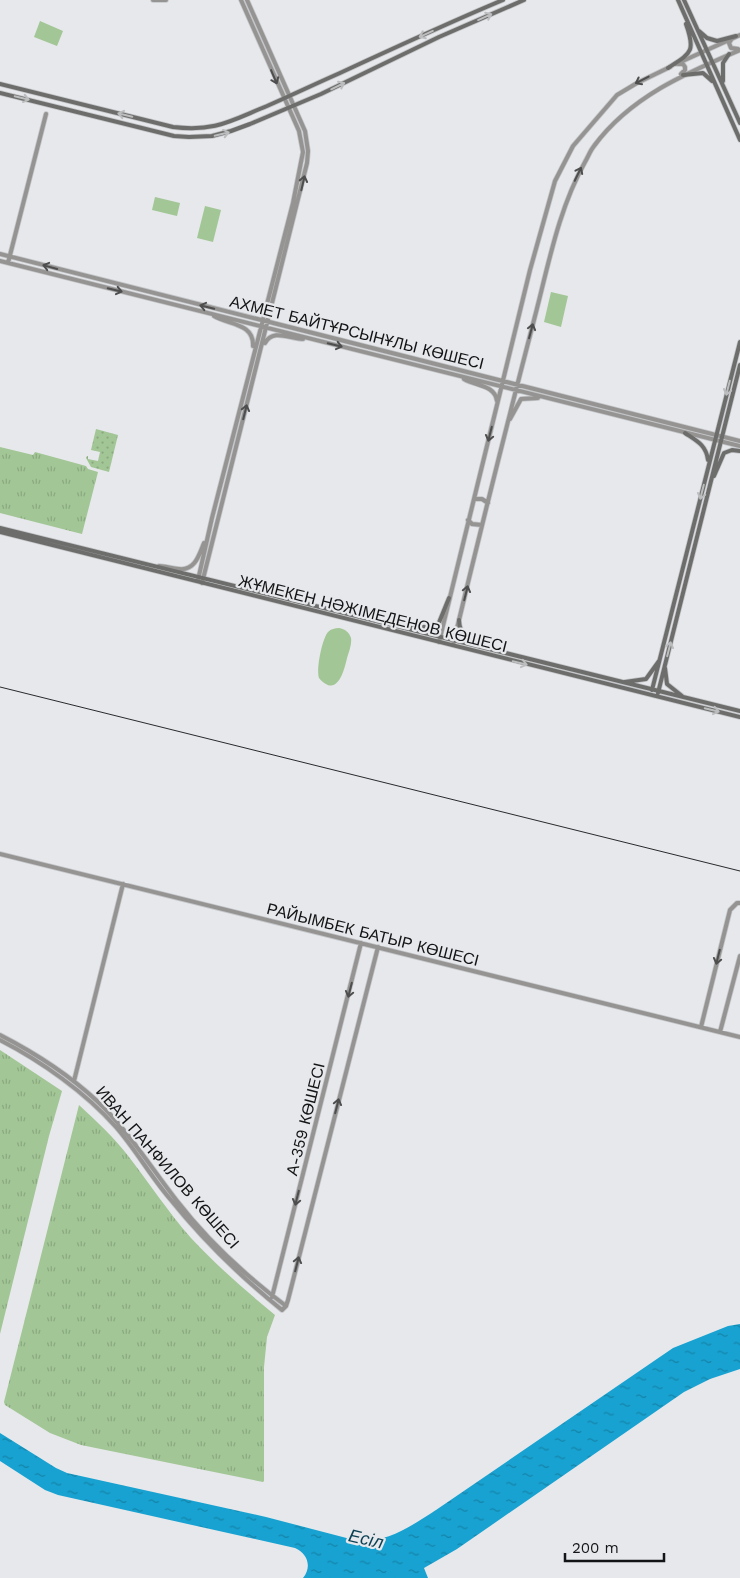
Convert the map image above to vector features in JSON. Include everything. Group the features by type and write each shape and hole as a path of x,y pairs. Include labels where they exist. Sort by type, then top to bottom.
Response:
{"main road":[{"path":"0,84 173,127 211,127 228,123 289,97 340,72 503,0"},
{"path":"0,93 174,136 202,137 231,131 294,106 439,37 524,0"},
{"path":"678,0 740,140"},
{"path":"684,0 740,123"},
{"path":"668,68 685,57 692,48 692,41 683,10"},
{"path":"698,30 707,38 717,41 738,36"},
{"path":"724,86 723,63 729,54"},
{"path":"683,75 703,73 714,83 720,95"},
{"path":"651,694 740,342"},
{"path":"657,696 740,366"},
{"path":"685,433 703,445 707,452 709,464"},
{"path":"711,480 724,453 732,450 740,451"},
{"name":"ЖҰМЕКЕН НӘЖІМЕДЕНОВ КӨШЕСІ","path":"0,528 153,566 439,642 497,651 739,710"},
{"name":"ЖҰМЕКЕН НӘЖІМЕДЕНОВ КӨШЕСІ","path":"0,532 401,627 440,637 453,643 740,717"},
{"path":"401,627 435,627 449,598"},
{"path":"459,620 460,631 465,637 497,651"},
{"path":"623,682 646,678 660,659"},
{"path":"665,665 667,684 684,697"}],"street":[{"path":"153,0 166,0"},
{"path":"200,580 210,527 293,203 302,157 299,131 241,0"},
{"path":"200,580 268,322 307,163 308,151 305,130 247,0"},
{"path":"738,36 729,41 729,46 733,49 740,49"},
{"path":"439,642 554,181 573,146 617,95 637,83 738,36"},
{"path":"453,643 558,227 577,176 593,147 628,110 648,95 675,79 740,49"},
{"path":"675,79 685,68 683,64 676,64"},
{"path":"8,263 46,114"},
{"name":"АХМЕТ БАЙТҰРСЫНҰЛЫ КӨШЕСІ","path":"0,254 709,433 722,439"},
{"name":"АХМЕТ БАЙТҰРСЫНҰЛЫ КӨШЕСІ","path":"0,261 685,433 715,440 722,439"},
{"path":"210,314 219,319 243,326 250,331 254,343 252,358"},
{"path":"256,369 266,341 271,336 278,334 296,339 309,338"},
{"path":"460,377 468,382 492,390 496,394 497,404"},
{"path":"508,423 521,399 547,398"},
{"path":"722,439 740,441"},
{"path":"722,439 740,446"},
{"path":"474,499 482,498 488,502"},
{"path":"468,520 472,524 482,525"},
{"path":"153,566 185,569 194,564 210,527"},
{"name":"РАЙЫМБЕК БАТЫР КӨШЕСІ","path":"0,854 740,1037"},
{"path":"73,1086 123,884"},
{"path":"701,1027 730,910 737,903 740,903"},
{"name":"А-359 КӨШЕСІ","path":"271,1298 362,943"},
{"name":"ИВАН ПАНФИЛОВ КӨШЕСІ","path":"0,1040 73,1086 95,1105 116,1127 169,1198 204,1238 225,1260 284,1308 378,947"},
{"path":"720,1032 738,975 740,956"},
{"name":"ИВАН ПАНФИЛОВ КӨШЕСІ","path":"0,1035 75,1081 98,1102 118,1124 178,1202 207,1236 271,1298"}],"green space":[{"path":"40,21 63,31 57,46 34,37"},
{"path":"155,197 180,203 177,216 152,210"},
{"path":"205,206 221,210 213,242 197,238"},
{"path":"551,292 568,296 561,327 544,322"},
{"path":"96,429 118,435 109,472 91,467 86,458 88,456 88,459 98,461 100,452 91,450"},
{"path":"0,447 33,455 35,452 86,466 88,469 98,472 82,534 0,513"},
{"path":"339,628 349,634 351,645 342,676 339,681 331,686 325,684 319,678 319,662 328,632"},
{"path":"0,1050 62,1091 0,1334"},
{"path":"79,1105 123,1150 191,1238 232,1278 275,1315 267,1337 264,1367 263,1482 81,1445 50,1433 5,1405 4,1402"}],"water":[{"path":"740,1324 740,1369 710,1379 684,1392 457,1549 424,1568 428,1578 303,1578 308,1565 306,1557 295,1548 58,1495 45,1490 0,1461 0,1433 67,1473 266,1517 358,1541 380,1539 418,1522 673,1348 728,1326"}],"tram line":[{"path":"0,687 740,871"}],"water label":[{"name":"Есіл","path":"366,1539"}]}
